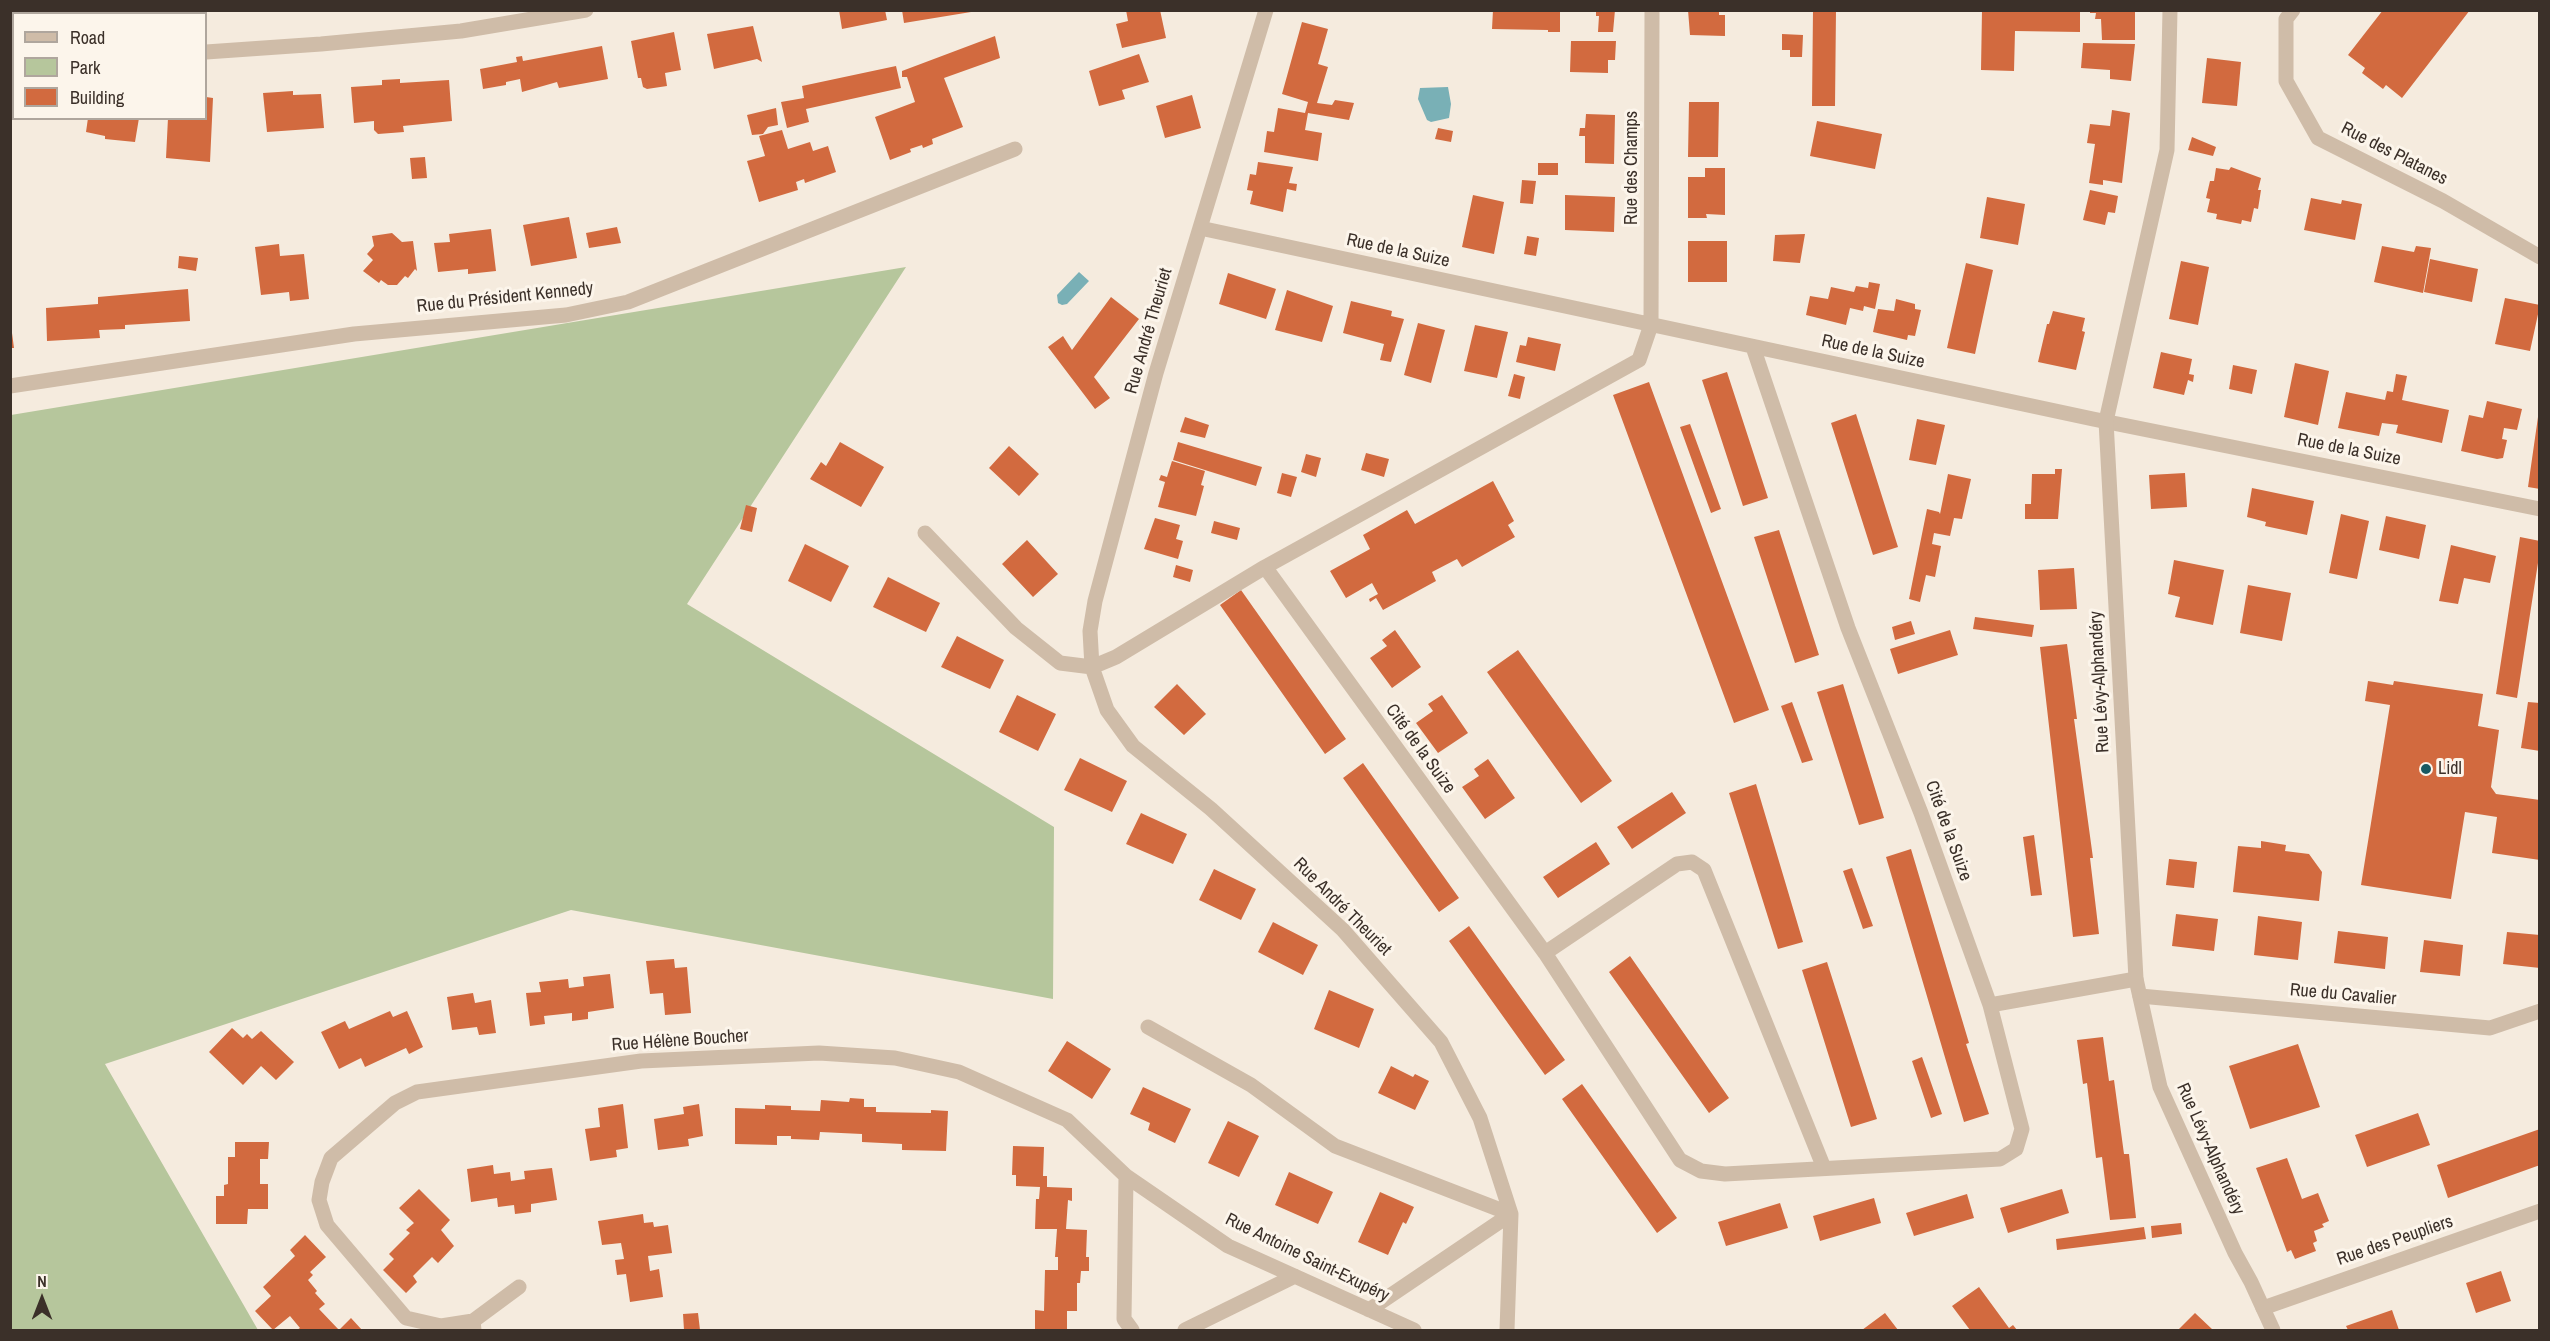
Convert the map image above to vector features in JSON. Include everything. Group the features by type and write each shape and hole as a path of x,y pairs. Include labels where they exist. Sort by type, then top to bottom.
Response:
{"street":[{"path":"207,52 460,31 586,10"},
{"name":"Rue André Theuriet","path":"1266,10 1156,373 1095,601 1090,631 1092,667 1107,710 1133,746 1211,809 1342,930 1441,1042 1480,1118 1511,1214 1507,1330"},
{"name":"Rue des Champs","path":"1651,325 1652,10"},
{"name":"Rue Lévy-Alphandéry","path":"2170,10 2167,150 2106,421 2136,979 2160,1087 2235,1253 2273,1330"},
{"name":"Rue des Platanes","path":"2293,10 2286,19 2286,81 2318,138 2443,201 2540,257"},
{"name":"Rue du Président Kennedy","path":"10,387 354,334 566,315 628,302 1015,149"},
{"name":"Rue de la Suize","path":"1200,228 1753,347 2540,509"},
{"path":"925,533 1016,628 1060,663 1092,667 1116,657 1265,567 1639,360 1651,325"},
{"name":"Cité de la Suize","path":"1265,567 1545,953 1680,1160 1701,1171 1725,1174 2000,1159 2016,1149 2022,1130 1990,1005 1922,813 1848,628 1753,347"},
{"path":"1545,953 1677,864 1692,862 1704,870 1824,1168"},
{"path":"1990,1005 2136,979"},
{"name":"Rue du Cavalier","path":"2140,996 2490,1028 2540,1011"},
{"path":"1148,1027 1251,1085 1335,1146 1511,1214"},
{"name":"Rue Hélène Boucher","path":"519,1287 474,1326 441,1326 406,1318 327,1225 319,1200 322,1182 332,1158 395,1103 417,1092 641,1061 819,1053 895,1058 959,1072 1067,1120 1126,1176"},
{"path":"1126,1176 1124,1319 1131,1330"},
{"name":"Rue Antoine Saint-Exupéry","path":"1126,1176 1228,1246 1414,1330"},
{"name":"Rue des Peupliers","path":"2263,1308 2540,1211"},
{"path":"1369,1310 1511,1214"},
{"path":"1185,1330 1295,1276"}],"green space":[{"path":"906,267 687,604 1054,827 1053,999 571,910 105,1064 258,1330 11,1330 11,415"}],"water":[{"path":"1448,87 1451,104 1449,118 1431,122 1427,120 1418,99 1420,88"},
{"path":"1079,272 1089,281 1067,304 1058,303 1057,295"}],"building":[{"path":"839,10 885,10 887,20 842,29"},
{"path":"902,10 971,10 971,12 904,23"},
{"path":"1126,10 1160,10 1166,38 1122,48 1116,24 1128,21"},
{"path":"1493,10 1560,10 1560,32 1492,29"},
{"path":"1596,10 1615,10 1613,32 1598,32 1599,16 1596,16"},
{"path":"1688,10 1719,10 1719,15 1725,15 1725,36 1690,35"},
{"path":"1813,10 1836,10 1835,106 1812,106"},
{"path":"1982,10 2080,10 2080,32 2015,31 2014,71 1981,70"},
{"path":"2090,10 2135,10 2135,40 2102,40 2101,19 2095,19 2096,13 2090,13"},
{"path":"2383,10 2470,10 2402,98 2386,85 2383,89 2362,73 2365,68 2348,55"},
{"path":"1302,22 1328,29 1318,64 1328,67 1317,103 1332,105 1335,100 1354,103 1349,120 1308,113 1305,130 1322,133 1318,161 1264,152 1267,131 1274,132 1278,108 1305,113 1308,102 1282,94"},
{"path":"753,26 762,62 757,59 714,69 707,34"},
{"path":"674,32 681,70 665,73 667,86 647,89 643,87 641,78 638,78 631,41"},
{"path":"1782,34 1803,35 1802,57 1790,57 1790,50 1782,50"},
{"path":"995,36 1000,58 944,78 963,127 932,139 933,144 910,149 911,152 890,160 875,117 915,102 907,77 902,77 902,71"},
{"path":"1571,41 1616,41 1615,60 1608,60 1608,73 1570,72"},
{"path":"2083,43 2135,44 2131,81 2110,79 2110,70 2081,68"},
{"path":"602,46 608,79 559,88 557,82 522,92 520,79 506,82 506,85 483,89 480,69 517,62 516,57 522,56 523,61"},
{"path":"1139,54 1149,82 1122,90 1125,99 1099,106 1089,71"},
{"path":"2207,58 2241,62 2237,106 2202,103"},
{"path":"896,66 901,88 806,109 809,122 787,128 781,102 804,98 802,86"},
{"path":"400,79 400,83 449,80 452,121 403,126 404,132 378,134 374,130 374,121 354,123 351,87 382,85 382,80"},
{"path":"12,81 12,108 10,108"},
{"path":"293,91 293,95 321,94 324,128 267,132 263,93"},
{"path":"1192,95 1201,128 1165,138 1156,106"},
{"path":"207,97 213,98 210,162 166,158 168,120 207,120"},
{"path":"1689,102 1719,102 1718,157 1688,157"},
{"path":"776,108 778,125 768,127 763,134 752,135 747,115"},
{"path":"2112,110 2130,113 2122,183 2103,180 2103,185 2089,183 2095,144 2087,143 2090,124 2110,126"},
{"path":"1586,114 1615,115 1614,164 1585,163 1585,136 1579,136 1580,128 1585,128"},
{"path":"88,120 139,120 135,142 105,139 105,136 86,132"},
{"path":"1817,121 1882,134 1875,169 1810,156"},
{"path":"1438,128 1453,131 1451,142 1435,139"},
{"path":"782,130 788,149 810,142 813,151 828,146 836,172 805,183 804,179 796,182 798,190 759,202 747,161 765,156 759,136"},
{"path":"2192,137 2216,147 2213,156 2188,150"},
{"path":"425,157 427,178 412,179 410,158"},
{"path":"1258,162 1293,167 1289,183 1297,184 1296,191 1287,189 1283,212 1250,204 1253,191 1247,190 1250,174 1256,175"},
{"path":"1538,163 1558,163 1558,175 1538,175"},
{"path":"2231,167 2261,178 2258,190 2261,190 2258,209 2254,208 2251,222 2242,220 2241,224 2216,219 2217,214 2207,212 2210,199 2206,198 2210,181 2214,181 2216,168 2229,170"},
{"path":"1705,168 1725,168 1725,215 1706,214 1707,218 1688,218 1688,177 1705,177"},
{"path":"1522,180 1536,181 1533,204 1520,203"},
{"path":"2090,190 2118,196 2115,213 2108,212 2105,225 2083,220"},
{"path":"1473,195 1504,202 1494,254 1462,247"},
{"path":"1565,195 1615,197 1614,232 1565,230"},
{"path":"1987,197 2025,204 2018,245 1980,238"},
{"path":"2311,198 2341,204 2342,200 2362,204 2355,240 2304,230"},
{"path":"569,217 577,258 531,266 523,225"},
{"path":"617,227 621,243 589,248 586,233"},
{"path":"491,229 496,271 468,274 468,269 438,272 434,243 450,242 449,234"},
{"path":"392,233 402,242 413,241 417,271 415,269 408,278 405,276 397,285 388,285 381,280 379,283 363,271 373,260 367,254 374,246 372,236"},
{"path":"1805,234 1800,263 1773,261 1775,235"},
{"path":"1527,236 1539,238 1536,256 1524,254"},
{"path":"1688,241 1727,241 1727,282 1688,282"},
{"path":"279,244 280,256 304,254 309,299 290,301 289,292 261,295 255,247"},
{"path":"2382,246 2414,252 2416,246 2431,248 2423,293 2374,282"},
{"path":"179,256 198,258 196,271 178,268"},
{"path":"2430,259 2478,269 2472,302 2424,292"},
{"path":"2181,261 2209,267 2198,325 2169,319"},
{"path":"1966,263 1993,270 1975,354 1947,348"},
{"path":"1228,273 1276,289 1266,319 1219,304"},
{"path":"1869,282 1880,284 1875,309 1864,306 1863,311 1850,308 1846,325 1806,315 1810,296 1828,299 1831,287 1854,292 1856,286 1868,288"},
{"path":"188,289 190,321 125,325 125,329 99,330 100,338 47,341 46,308 98,304 98,297"},
{"path":"1287,290 1333,306 1322,342 1275,330"},
{"path":"1111,297 1139,319 1094,377 1110,398 1095,409 1048,347 1063,336 1072,350"},
{"path":"2505,298 2540,305 2530,351 2495,344"},
{"path":"1896,299 1915,304 1915,309 1921,310 1915,336 1908,335 1907,340 1873,332 1878,309 1894,311"},
{"path":"1351,301 1392,311 1391,316 1404,319 1391,362 1380,360 1384,344 1343,333"},
{"path":"2053,311 2085,318 2082,331 2085,332 2076,370 2038,362 2047,324 2049,324"},
{"path":"10,318 14,348 10,348"},
{"path":"1418,323 1445,330 1431,383 1404,375"},
{"path":"1475,325 1508,332 1497,378 1464,371"},
{"path":"1528,337 1561,344 1555,371 1516,362 1520,345 1526,346"},
{"path":"2161,352 2192,359 2189,374 2194,375 2193,382 2188,380 2184,395 2153,388"},
{"path":"2295,363 2329,371 2318,425 2284,417"},
{"path":"2233,365 2257,370 2252,394 2229,389"},
{"path":"1727,372 1768,498 1743,506 1702,380"},
{"path":"1514,374 1525,377 1520,399 1508,396"},
{"path":"2396,374 2407,376 2402,400 2449,410 2442,443 2396,433 2398,425 2382,423 2379,436 2338,428 2346,392 2385,400 2387,391 2393,392"},
{"path":"1649,382 1769,710 1734,723 1613,395"},
{"path":"2487,401 2522,409 2517,430 2504,428 2502,439 2507,440 2503,458 2497,459 2461,451 2469,415 2483,418"},
{"path":"1856,414 1898,547 1873,555 1831,423"},
{"path":"1185,417 1209,425 1205,438 1180,432"},
{"path":"2538,417 2540,418 2540,489 2528,487"},
{"path":"1917,419 1945,425 1936,465 1909,460"},
{"path":"1690,424 1721,509 1711,513 1680,427"},
{"path":"840,442 884,467 861,507 810,479 821,462 826,466"},
{"path":"1178,442 1262,467 1256,486 1173,460"},
{"path":"1009,446 1039,474 1019,496 989,468"},
{"path":"1366,453 1389,459 1384,477 1361,470"},
{"path":"1306,454 1321,458 1316,477 1301,472"},
{"path":"1172,461 1205,471 1201,485 1204,486 1196,516 1158,507 1165,482 1159,480 1161,475 1167,477"},
{"path":"2055,469 2062,469 2058,519 2025,519 2025,504 2031,504 2032,474 2055,474"},
{"path":"1282,473 1297,477 1291,497 1277,493"},
{"path":"2185,473 2187,507 2151,509 2149,475"},
{"path":"1948,474 1971,479 1962,519 1954,518 1950,536 1934,533 1932,544 1941,546 1935,577 1926,575 1920,602 1909,599 1927,509 1940,514"},
{"path":"1493,481 1514,521 1508,525 1515,537 1462,567 1457,559 1432,572 1436,581 1383,610 1376,598 1370,602 1369,599 1378,594 1372,583 1346,598 1330,571 1370,549 1363,535 1407,510 1415,524"},
{"path":"2252,488 2314,501 2307,535 2265,526 2266,522 2247,517"},
{"path":"746,505 757,508 752,532 740,529"},
{"path":"2341,514 2369,521 2357,579 2329,573"},
{"path":"2386,516 2426,525 2419,559 2379,550"},
{"path":"1155,518 1180,525 1176,539 1183,541 1178,559 1144,549"},
{"path":"1214,521 1240,528 1237,540 1211,533"},
{"path":"1779,530 1819,655 1795,663 1754,537"},
{"path":"2520,537 2540,541 2540,550 2517,698 2496,694"},
{"path":"1027,540 1058,574 1033,597 1002,564"},
{"path":"805,544 849,566 831,602 788,581"},
{"path":"2451,545 2496,556 2490,583 2464,578 2458,604 2439,601"},
{"path":"2174,560 2224,570 2213,625 2175,617 2180,597 2168,594"},
{"path":"1176,565 1193,570 1190,582 1173,577"},
{"path":"2074,568 2077,609 2040,610 2038,570"},
{"path":"888,577 940,603 926,632 873,607"},
{"path":"2248,585 2291,593 2282,641 2240,633"},
{"path":"1241,590 1346,739 1325,754 1220,605"},
{"path":"1975,617 2034,625 2032,637 1973,629"},
{"path":"1911,621 1915,634 1895,640 1892,627"},
{"path":"1395,630 1421,667 1392,688 1370,658 1387,646 1382,640"},
{"path":"1950,630 1958,655 1898,674 1890,649"},
{"path":"957,636 1004,660 990,689 941,667"},
{"path":"2067,644 2077,719 2074,719 2093,858 2090,858 2099,934 2073,937 2040,647"},
{"path":"1518,650 1612,781 1581,803 1487,672"},
{"name":"Lidl","path":"2368,681 2393,685 2394,681 2483,694 2478,726 2499,730 2491,787 2496,794 2540,800 2540,860 2492,853 2497,817 2465,812 2451,899 2361,885 2390,705 2365,701"},
{"path":"1177,684 1206,714 1184,735 1154,707"},
{"path":"1843,684 1884,818 1859,825 1817,692"},
{"path":"1017,695 1056,714 1038,751 999,732"},
{"path":"1442,695 1468,733 1438,753 1416,723 1433,711 1428,704"},
{"path":"1792,702 1813,760 1802,763 1781,706"},
{"path":"2528,702 2540,703 2540,751 2521,748"},
{"path":"1080,758 1127,781 1112,812 1064,790"},
{"path":"1488,759 1515,798 1485,819 1462,787 1479,776 1474,769"},
{"path":"1363,763 1459,898 1439,912 1343,778"},
{"path":"1756,784 1803,942 1778,949 1729,793"},
{"path":"1672,792 1686,813 1632,849 1617,827"},
{"path":"1141,813 1187,834 1173,864 1126,844"},
{"path":"2034,835 2042,895 2031,896 2023,837"},
{"path":"2261,841 2286,845 2285,851 2309,854 2322,872 2319,901 2233,892 2238,846 2261,848"},
{"path":"1596,842 1610,864 1558,898 1543,877"},
{"path":"1911,849 1969,1043 1966,1044 1989,1114 1964,1122 1886,857"},
{"path":"2169,859 2197,862 2194,888 2166,885"},
{"path":"1852,868 1873,926 1863,929 1843,871"},
{"path":"1214,869 1256,889 1241,920 1199,900"},
{"path":"2176,914 2218,919 2214,951 2172,946"},
{"path":"2258,916 2302,922 2298,960 2254,955"},
{"path":"1273,922 1318,945 1303,975 1258,952"},
{"path":"1469,926 1565,1060 1545,1075 1449,941"},
{"path":"2338,931 2388,937 2385,969 2334,963"},
{"path":"2507,932 2540,935 2540,968 2503,964"},
{"path":"2424,940 2463,945 2460,976 2420,972"},
{"path":"1630,956 1729,1098 1709,1113 1609,972"},
{"path":"674,959 675,968 687,967 691,1013 665,1015 663,993 650,994 646,961"},
{"path":"1827,962 1877,1119 1851,1127 1802,970"},
{"path":"610,974 614,1008 588,1012 588,1019 572,1021 572,1013 544,1016 545,1024 530,1026 526,993 541,992 539,982 568,979 569,988 584,986 583,977"},
{"path":"1329,990 1374,1009 1359,1048 1314,1029"},
{"path":"473,993 475,1003 491,1000 496,1033 479,1035 477,1027 452,1030 447,997"},
{"path":"390,1011 393,1017 407,1011 423,1047 409,1054 406,1048 365,1067 361,1058 339,1069 321,1032 345,1021 349,1029"},
{"path":"232,1028 243,1038 247,1034 252,1039 261,1031 294,1062 276,1080 261,1066 243,1085 209,1052"},
{"path":"2103,1037 2109,1081 2114,1080 2124,1154 2129,1154 2136,1218 2110,1220 2102,1157 2096,1158 2087,1083 2083,1084 2077,1040"},
{"path":"1067,1041 1111,1069 1092,1099 1048,1071"},
{"path":"2298,1044 2320,1107 2250,1129 2229,1066"},
{"path":"1922,1057 1942,1114 1931,1118 1912,1061"},
{"path":"1391,1066 1413,1077 1415,1074 1429,1081 1415,1110 1378,1093"},
{"path":"1582,1084 1677,1218 1657,1233 1562,1099"},
{"path":"1143,1087 1191,1109 1175,1143 1148,1130 1150,1123 1130,1114"},
{"path":"850,1098 864,1099 864,1107 876,1107 876,1112 948,1111 946,1151 902,1150 902,1144 862,1142 862,1134 820,1132 819,1140 777,1136 777,1145 735,1144 735,1108 765,1109 765,1105 791,1106 791,1110 820,1111 821,1100 849,1102"},
{"path":"623,1104 628,1148 616,1150 617,1157 590,1161 585,1129 600,1127 598,1108"},
{"path":"699,1104 703,1136 688,1139 689,1146 658,1150 654,1119 684,1114 683,1107"},
{"path":"2418,1113 2430,1145 2367,1167 2355,1135"},
{"path":"1228,1121 1259,1136 1239,1177 1208,1163"},
{"path":"2540,1129 2540,1165 2448,1198 2437,1165"},
{"path":"235,1142 269,1142 268,1159 260,1159 260,1184 268,1184 268,1209 248,1209 247,1224 216,1224 216,1196 224,1196 224,1185 228,1184 228,1157 235,1157"},
{"path":"1013,1146 1044,1147 1043,1176 1047,1176 1047,1187 1072,1188 1072,1201 1068,1200 1066,1229 1087,1230 1086,1257 1089,1257 1089,1271 1081,1271 1080,1283 1077,1283 1077,1311 1067,1311 1067,1330 1035,1330 1035,1310 1044,1311 1045,1270 1058,1270 1058,1257 1055,1257 1057,1229 1035,1229 1036,1199 1039,1199 1040,1187 1016,1186 1016,1175 1012,1175"},
{"path":"2287,1158 2302,1199 2318,1193 2329,1221 2322,1224 2324,1227 2314,1231 2317,1241 2313,1243 2316,1251 2295,1259 2291,1250 2287,1252 2256,1168"},
{"path":"493,1165 494,1174 510,1172 511,1181 525,1179 524,1171 552,1168 557,1200 531,1204 531,1212 515,1214 514,1205 498,1207 497,1198 471,1202 467,1169"},
{"path":"1289,1172 1333,1192 1318,1224 1275,1205"},
{"path":"419,1189 450,1220 441,1230 454,1246 438,1263 432,1257 413,1276 417,1282 406,1293 383,1270 394,1259 389,1254 410,1233 406,1230 414,1223 399,1208"},
{"path":"2062,1189 2069,1213 2008,1233 2000,1208"},
{"path":"1380,1192 1414,1207 1406,1224 1403,1222 1388,1255 1358,1242"},
{"path":"1967,1194 1974,1218 1914,1236 1906,1213"},
{"path":"1874,1198 1881,1223 1820,1241 1813,1216"},
{"path":"1780,1203 1788,1228 1726,1246 1718,1222"},
{"path":"643,1214 644,1223 653,1222 654,1227 668,1225 672,1253 648,1256 650,1271 659,1269 663,1297 630,1302 626,1274 617,1275 615,1260 624,1259 621,1243 602,1245 598,1221"},
{"path":"2181,1223 2182,1234 2152,1238 2151,1226"},
{"path":"2144,1227 2146,1239 2057,1250 2056,1239"},
{"path":"305,1235 326,1257 310,1272 313,1275 308,1280 317,1291 315,1293 325,1304 319,1309 339,1330 297,1330 300,1328 290,1316 273,1330 255,1311 271,1296 263,1287 295,1256 290,1250"},
{"path":"2501,1271 2511,1301 2476,1313 2466,1283"},
{"path":"1979,1287 2009,1328 2013,1325 2017,1330 1970,1330 1952,1306"},
{"path":"2392,1310 2399,1330 2348,1330 2346,1326"},
{"path":"698,1313 700,1330 684,1330 683,1314"},
{"path":"1885,1313 1898,1330 1862,1330"},
{"path":"2195,1313 2213,1330 2178,1330"},
{"path":"351,1318 362,1330 339,1330"}],"place":[{"name":"Lidl","path":"2426,769"}]}
